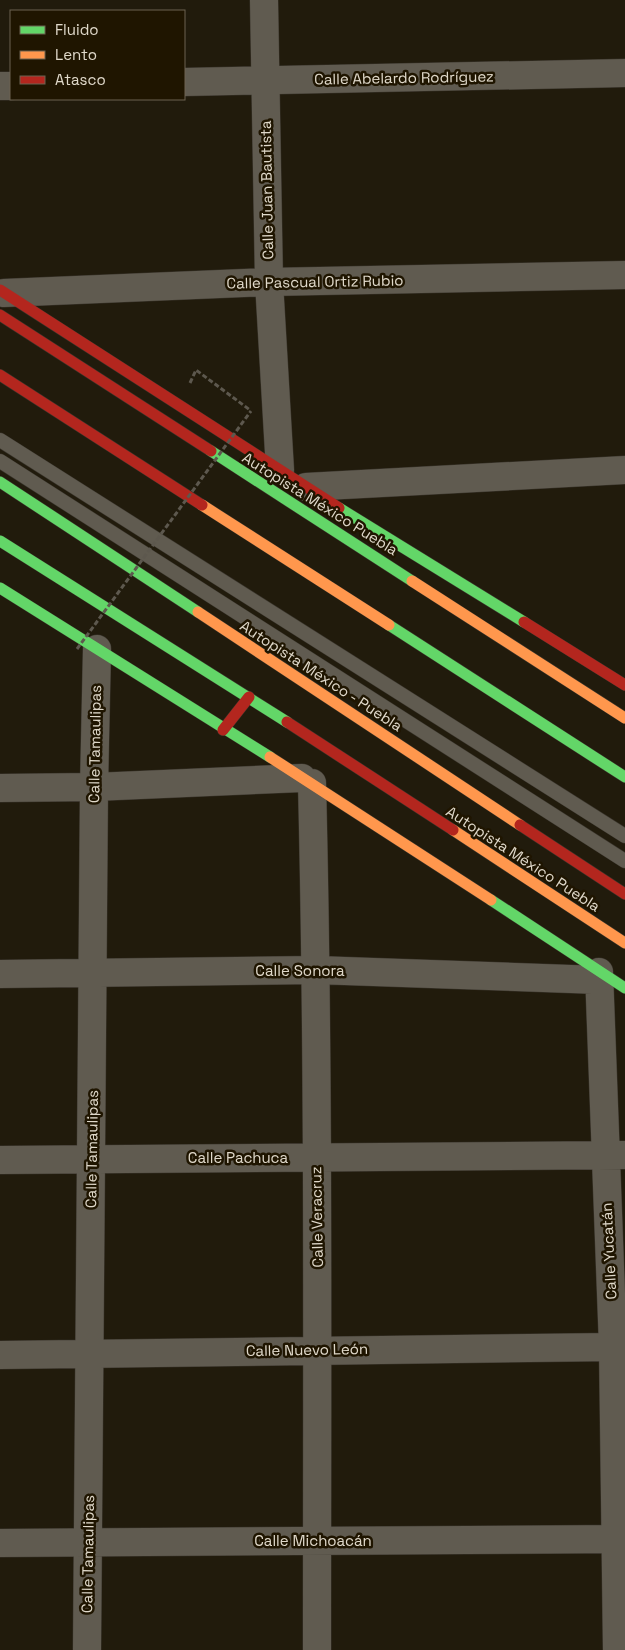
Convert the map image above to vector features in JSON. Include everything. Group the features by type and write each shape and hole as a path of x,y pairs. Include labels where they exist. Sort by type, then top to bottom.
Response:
{"main road":[{"name":"Autopista México Puebla","path":"2,300 618,676"},
{"name":"Autopista México Puebla","path":"2,300 625,718"},
{"path":"0,375 625,777"},
{"name":"Autopista México - Puebla","path":"0,482 625,894"},
{"name":"Autopista México Puebla","path":"0,541 249,697 625,944"},
{"path":"0,588 87,649 307,781 599,976 625,988"},
{"path":"223,730 249,697"}],"street":[{"name":"Calle Juan Bautista","path":"264,0 269,282 280,470"},
{"name":"Calle Abelardo Rodríguez","path":"185,82 625,73"},
{"name":"Calle Pascual Ortiz Rubio","path":"2,300 269,282 625,275"},
{"path":"306,487 625,470"},
{"name":"Calle Tamaulipas","path":"87,649 94,787 94,973 87,1650"},
{"path":"578,687 618,676"},
{"path":"0,788 307,781"},
{"name":"Calle Veracruz","path":"307,781 316,970 317,1650"},
{"name":"Calle Sonora","path":"0,974 316,970 599,976"},
{"name":"Calle Yucatán","path":"599,976 615,1155 613,1347 621,1539 618,1650"},
{"name":"Calle Pachuca","path":"0,1160 615,1155"},
{"name":"Calle Nuevo León","path":"0,1355 318,1349 613,1347"},
{"name":"Calle Michoacán","path":"0,1543 621,1539"}],"lane":[{"path":"0,440 625,836"},
{"path":"0,461 625,861"}],"path":[{"path":"87,649 251,411 196,370"}],"traffic: fast":[{"path":"211,451 412,581"},
{"path":"0,482 198,612"},
{"path":"339,508 524,622"},
{"path":"0,541 287,722"},
{"path":"0,588 270,757"},
{"path":"389,625 625,777"},
{"path":"491,900 625,988"}],"traffic: slow":[{"path":"202,505 389,625"},
{"path":"412,581 625,718"},
{"path":"198,612 520,825"},
{"path":"270,757 491,900"},
{"path":"453,830 625,943"}],"traffic: jam":[{"path":"0,290 339,508"},
{"path":"0,315 211,451"},
{"path":"0,375 202,505"},
{"path":"524,622 625,685"},
{"path":"223,730 249,697"},
{"path":"287,722 453,830"},
{"path":"520,825 625,894"}]}
